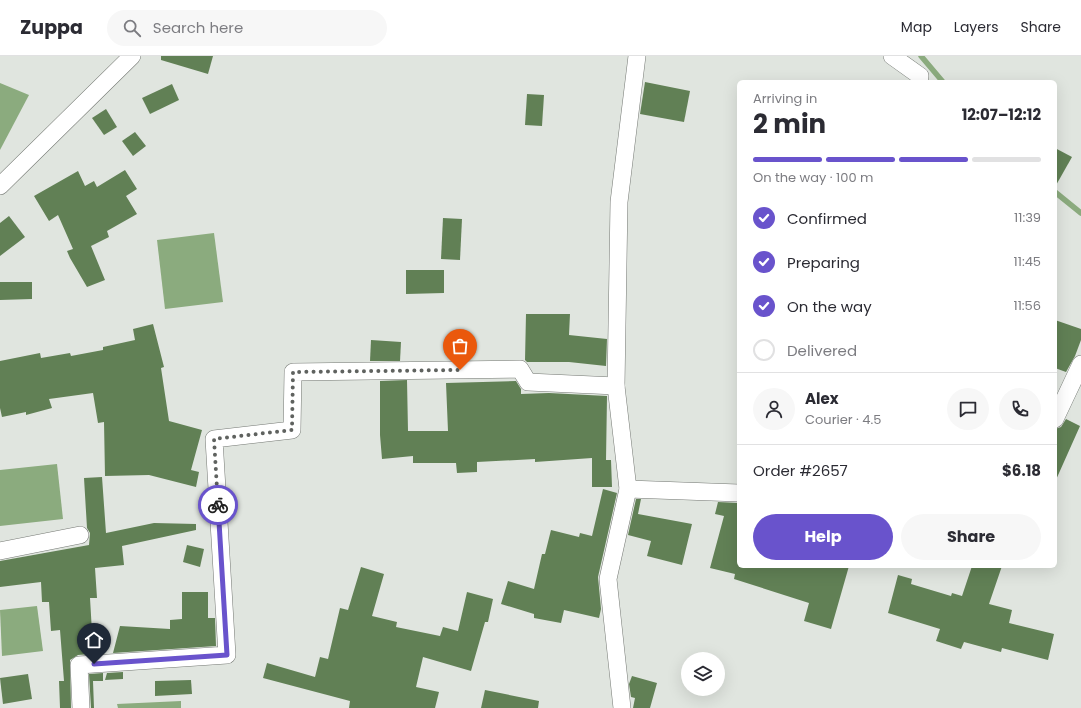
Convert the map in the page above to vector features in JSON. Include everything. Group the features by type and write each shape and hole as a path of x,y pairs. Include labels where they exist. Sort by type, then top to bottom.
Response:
{"street":[{"path":"0,186 132,56"},
{"path":"622,708 608,578 628,489 616,386 619,202 637,56"},
{"path":"892,56 920,76 920,80"},
{"path":"1057,415 1081,364"},
{"path":"80,708 79,665 227,655 214,439 292,430 293,372 520,369 528,382 616,386"},
{"path":"628,489 737,492"},
{"path":"0,551 80,535"}],"shaded area":[{"path":"0,83 29,95 0,150"},
{"path":"214,233 223,302 165,309 157,240"},
{"path":"57,464 63,519 0,526 0,470"},
{"path":"37,606 43,651 2,656 0,610"},
{"path":"181,701 181,708 118,708 117,704"}],"building":[{"path":"161,56 213,56 208,74 161,60"},
{"path":"645,82 690,91 684,122 640,114"},
{"path":"172,84 179,100 150,114 142,98"},
{"path":"527,94 544,95 542,126 525,125"},
{"path":"106,109 117,127 104,135 92,118"},
{"path":"135,132 146,146 133,156 122,141"},
{"path":"1057,149 1072,157 1057,183"},
{"path":"125,170 137,189 126,196 137,214 107,231 109,237 91,246 105,280 87,287 67,251 73,249 58,215 49,221 34,196 78,171 85,186 94,181 97,187"},
{"path":"9,216 25,237 0,256 0,223"},
{"path":"443,218 462,219 460,260 441,259"},
{"path":"406,270 444,270 444,293 406,294"},
{"path":"0,282 32,282 32,299 0,300"},
{"path":"526,314 570,314 569,335 607,339 606,366 569,362 527,362 525,360"},
{"path":"1057,321 1081,329 1081,340 1075,356 1066,372 1057,369"},
{"path":"153,324 164,367 161,368 169,421 202,430 191,470 199,472 196,487 149,475 105,476 104,422 98,423 93,393 49,399 52,408 26,415 26,412 2,417 0,408 0,361 40,353 41,358 70,353 71,356 103,350 103,347 135,340 133,329"},
{"path":"371,340 401,342 400,361 370,361"},
{"path":"407,380 408,431 448,431 446,383 516,381 521,389 521,394 549,393 607,396 606,460 611,460 612,487 592,487 592,458 535,462 535,459 477,462 477,472 457,473 456,463 413,463 413,456 382,459 380,435 380,381"},
{"path":"1066,419 1080,426 1057,478 1057,428 1061,427"},
{"path":"102,477 106,533 154,523 196,524 196,530 122,546 124,565 95,568 97,598 90,598 92,632 99,632 101,653 78,655 70,660 71,708 60,708 59,681 64,681 60,630 51,631 49,602 42,602 41,582 0,587 0,561 89,545 90,533 87,528 84,478"},
{"path":"603,489 617,493 598,577 601,609 599,618 564,610 561,623 534,618 534,614 501,604 508,581 534,589 542,554 545,554 551,530 579,537 580,533 592,536"},
{"path":"636,499 641,499 638,514 692,524 682,565 647,556 651,541 628,535"},
{"path":"718,502 737,503 737,568 848,568 831,629 804,621 809,603 734,579 735,574 710,568 724,516 715,514"},
{"path":"187,545 204,549 200,567 183,562"},
{"path":"361,567 384,574 372,616 397,622 396,627 440,636 443,627 458,631 467,592 493,599 488,622 485,622 471,671 423,657 416,687 439,692 435,708 349,708 350,701 263,678 267,663 315,677 320,657 328,659 340,608 348,610"},
{"path":"971,568 1001,568 989,604 1012,610 1009,623 1054,634 1048,660 1002,648 1001,652 964,642 961,649 936,641 940,629 888,613 898,575 912,579 911,584 951,596 952,593 962,596"},
{"path":"182,592 208,592 208,618 215,618 216,646 113,653 120,626 170,629 170,620 182,619"},
{"path":"123,672 123,679 105,680 107,673"},
{"path":"103,673 103,681 93,681 94,708 91,708 89,674"},
{"path":"28,674 32,699 3,704 0,678"},
{"path":"632,676 657,683 650,708 633,708 635,698 631,697 629,684"},
{"path":"191,680 192,694 155,696 155,681"},
{"path":"485,690 539,701 538,708 481,708"}],"waterway":[{"path":"921,56 941,80"},
{"path":"1057,194 1081,213"}],"way so far":[{"path":"218,505 214,439 292,430 293,372 460,370"}],"route":[{"path":"94,664 227,655 218,505"}]}
